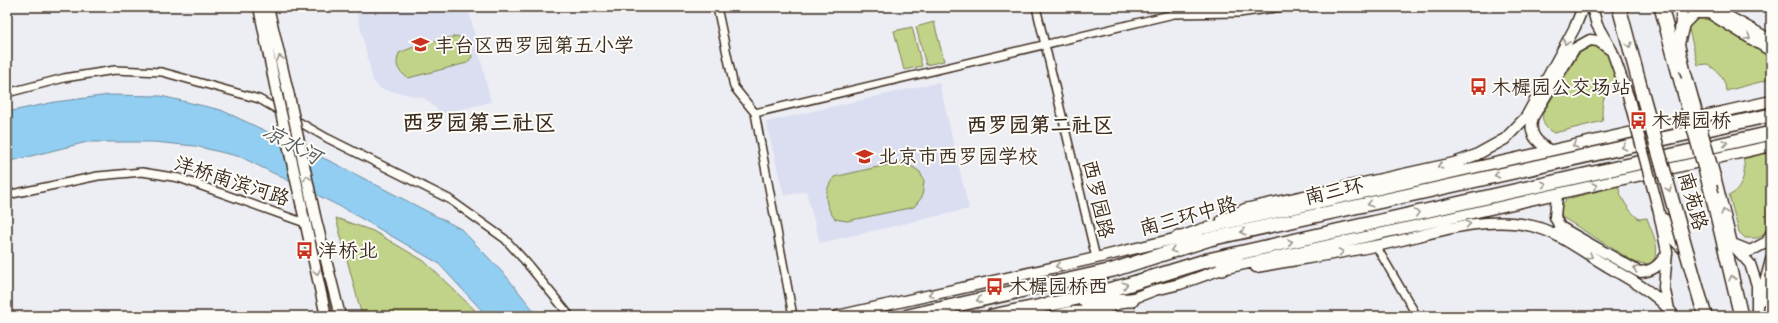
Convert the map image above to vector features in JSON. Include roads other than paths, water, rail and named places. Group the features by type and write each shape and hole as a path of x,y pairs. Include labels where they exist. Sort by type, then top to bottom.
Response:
{"highway":[{"name":"南苑路","path":"1619,7 1705,316"},
{"name":"南苑路","path":"1661,7 1712,194 1741,316"},
{"name":"南三环","path":"908,316 1113,270 1210,239 1771,115"},
{"name":"南三环","path":"992,316 1060,302 1128,285 1208,260 1771,133"},
{"path":"1178,238 1210,239"},
{"path":"1222,268 1239,254"},
{"path":"1060,302 1132,300"}],"street":[{"path":"259,7 326,316"},
{"path":"268,7 315,216 340,316"},
{"path":"717,7 734,87 755,113 793,316"},
{"name":"西罗园路","path":"1036,7 1096,258"},
{"path":"755,113 1045,44 1173,10 1238,10 1283,7"},
{"path":"1202,229 1245,209 1454,163 1476,155 1505,138 1526,117 1575,27 1583,7"},
{"name":"南苑路","path":"1592,7 1597,26 1612,51 1628,99 1658,208"},
{"path":"1682,7 1679,44 1685,70 1716,180 1732,244 1750,264 1756,285 1757,315"},
{"path":"1711,7 1771,40"},
{"path":"1679,44 1684,24 1696,13 1709,13 1771,51"},
{"path":"1549,150 1537,141 1532,134 1531,125 1533,116 1574,48 1590,40 1598,41 1612,51"},
{"path":"7,93 64,78 115,70 162,72 259,99 327,138 449,199 505,239 570,316"},
{"name":"南三环中路","path":"837,316 1096,258 1178,238 1202,229 1771,101"},
{"path":"1180,284 1222,268 1496,206 1557,195 1771,146"},
{"name":"洋桥南滨河路","path":"7,195 98,176 142,172 179,178 306,222"},
{"path":"1557,195 1554,217 1560,227 1639,272 1650,271 1657,268 1667,254"},
{"path":"1658,208 1675,241 1687,253"},
{"path":"1658,208 1667,254 1664,287 1672,312"},
{"path":"1055,316 1069,312 1100,313 1155,290 1219,274 1376,246 1466,224 1494,222 1533,226 1555,235 1646,290 1672,312"},
{"path":"1732,244 1750,250 1767,242 1771,234"},
{"path":"1376,246 1414,310 1415,316"},
{"path":"1757,315 1771,260"}],"water":[{"name":"凉水河","path":"109,95 161,96 221,110 336,164 461,229 506,276 538,316 487,316 438,263 345,209 241,157 195,146 153,142 87,142 7,162 7,112 55,102"}],"place":[{"name":"丰台区西罗园第五小学","path":"421,45"},
{"name":"木樨园公交场站","path":"1478,87"},
{"name":"木樨园桥","path":"1638,120"},
{"name":"北京市西罗园学校","path":"865,156"},
{"name":"洋桥北","path":"305,250"},
{"name":"木樨园桥西","path":"995,286"}],"district":[{"name":"西罗园第三社区","path":"479,123"},
{"name":"西罗园第二社区","path":"1040,125"}]}
